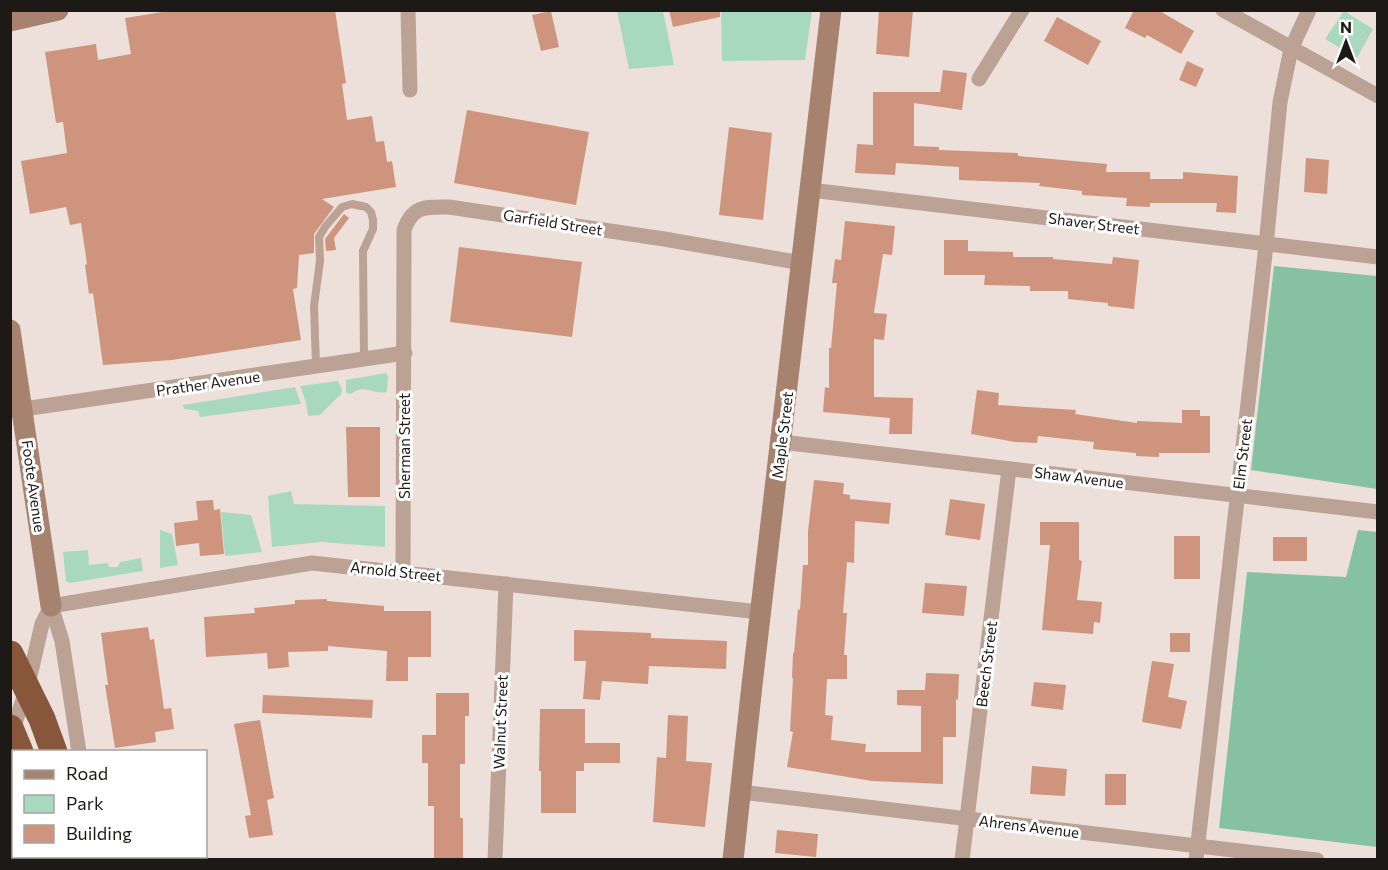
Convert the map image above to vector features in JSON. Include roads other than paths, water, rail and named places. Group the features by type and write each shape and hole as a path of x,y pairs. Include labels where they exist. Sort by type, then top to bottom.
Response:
{"highway":[{"path":"10,654 42,719 53,750"}],"street":[{"path":"10,21 58,10"},
{"path":"408,10 410,90"},
{"name":"Maple Street","path":"733,860 741,792 751,611 781,442 831,10"},
{"path":"979,79 1022,10"},
{"path":"1223,10 1377,96"},
{"name":"Elm Street","path":"1197,853 1280,102 1291,48 1309,10"},
{"name":"Shaver Street","path":"810,190 1377,257"},
{"name":"Garfield Street","path":"405,320 404,230 411,214 423,207 449,207 664,239 802,263"},
{"name":"Sherman Street","path":"403,572 405,320"},
{"name":"Foote Avenue","path":"10,330 17,410 51,606 62,641 79,750"},
{"name":"Prather Avenue","path":"17,410 405,353"},
{"name":"Shaw Avenue","path":"781,442 1377,512"},
{"name":"Beech Street","path":"962,860 1009,469"},
{"name":"Arnold Street","path":"51,606 312,563 751,611"},
{"name":"Walnut Street","path":"495,860 506,584"},
{"path":"14,737 42,624 51,606"},
{"name":"Ahrens Avenue","path":"741,792 967,818 1197,853 1317,860"}],"lane":[{"path":"316,366 314,306 320,261 320,237 325,227 342,207 352,204 366,207 371,212 373,220 373,229 363,250 364,359"}]}
